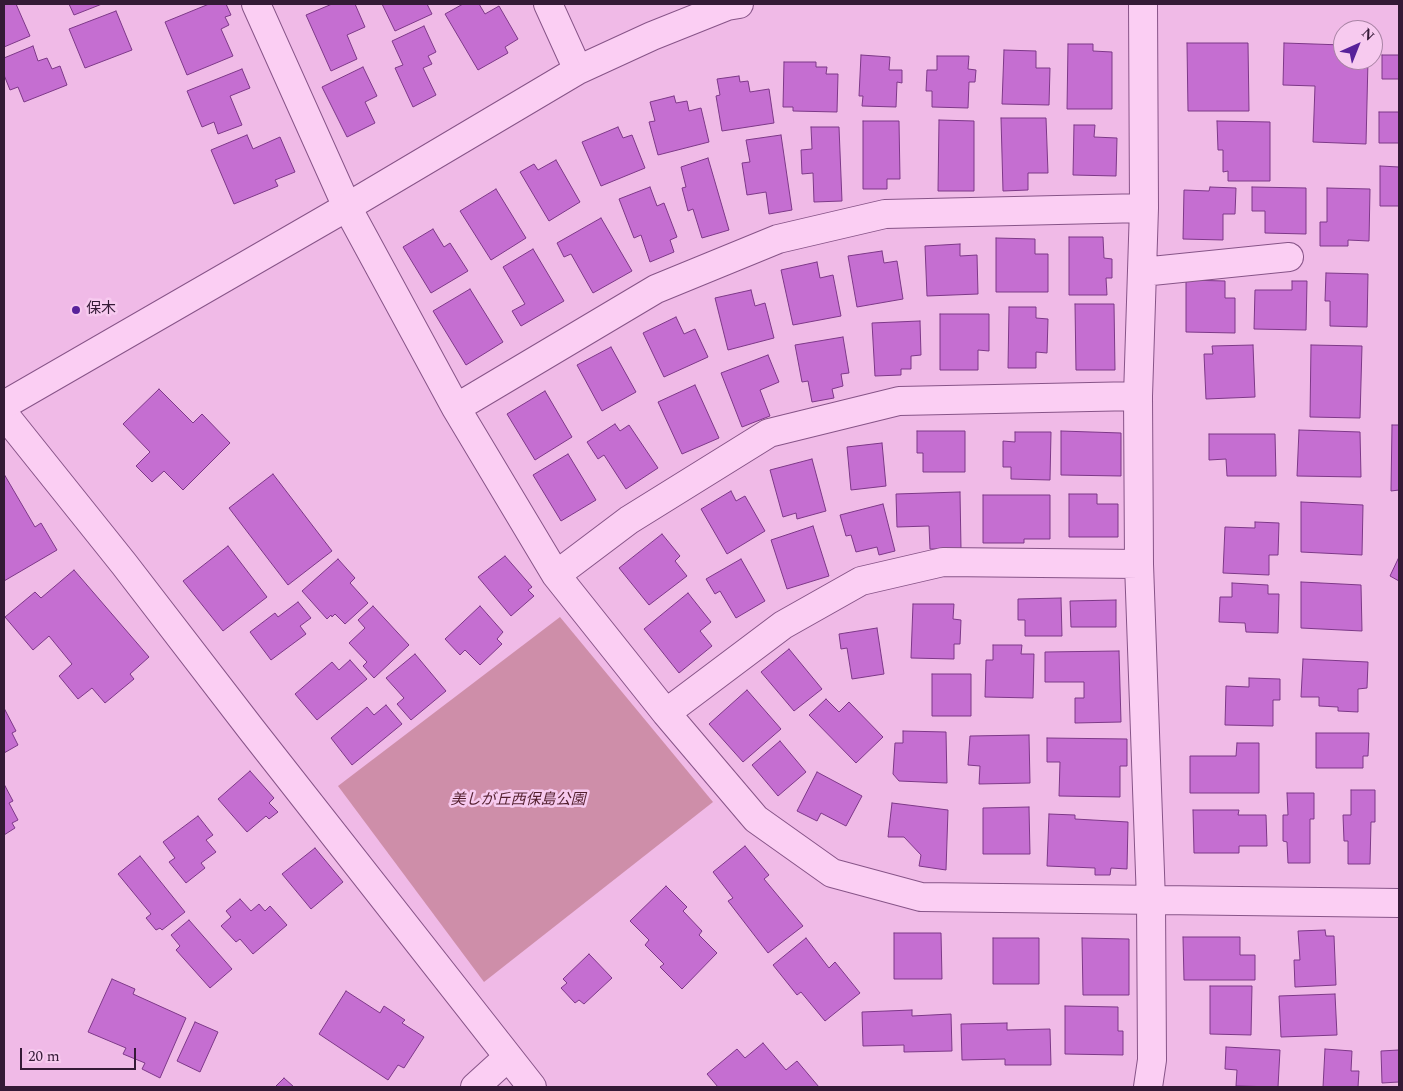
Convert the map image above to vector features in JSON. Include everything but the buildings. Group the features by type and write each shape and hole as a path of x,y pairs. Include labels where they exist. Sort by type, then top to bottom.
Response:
{"street":[{"path":"256,4 347,208 456,408 556,576 666,713 756,819 832,873 921,897 1399,903"},
{"path":"548,4 578,70"},
{"path":"4,405 347,208 578,70 652,36 727,6 739,4"},
{"path":"1142,4 1144,208 1138,396 1139,564 1151,901 1152,1060 1148,1087"},
{"path":"456,408 656,289 778,239 885,214 1144,208"},
{"path":"1142,272 1289,257"},
{"path":"556,576 629,520 769,434 899,401 1138,396"},
{"path":"4,414 124,564 532,1087"},
{"path":"666,713 783,625 861,581 944,562 1139,564"},
{"path":"475,1087 508,1057"}],"green space":[{"name":"美しが丘西保島公園","path":"560,617 713,802 484,982 338,786"}],"place":[{"name":"保木","path":"76,310"}]}
